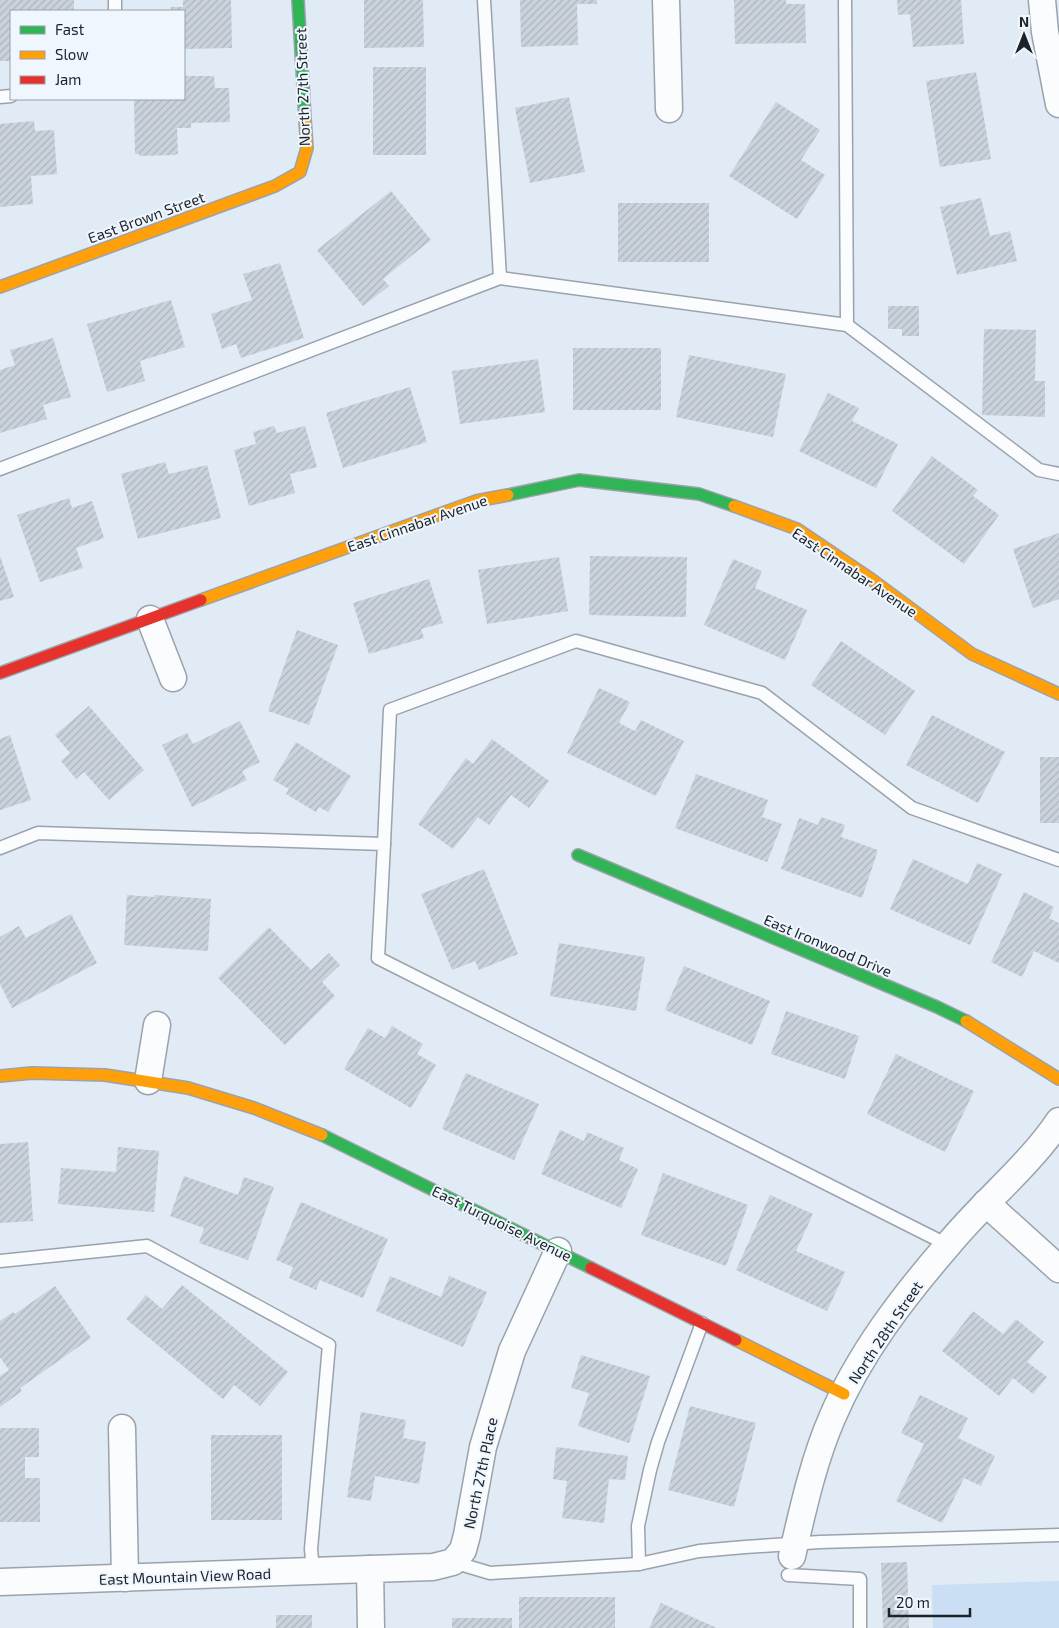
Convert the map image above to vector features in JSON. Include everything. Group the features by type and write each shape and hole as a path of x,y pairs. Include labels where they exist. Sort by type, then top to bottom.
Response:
{"street":[{"name":"North 27th Street","path":"298,0 307,148 300,172"},
{"path":"666,0 669,109"},
{"path":"1042,0 1045,32 1059,104"},
{"name":"East Brown Street","path":"0,287 275,186 300,172"},
{"name":"East Cinnabar Avenue","path":"0,673 476,500 580,480 699,494 797,529 871,579 972,654 1059,694"},
{"path":"150,619 173,678"},
{"name":"East Ironwood Drive","path":"578,855 938,1007 964,1020 1059,1079"},
{"path":"148,1081 157,1025"},
{"name":"East Turquoise Avenue","path":"0,1076 32,1073 105,1075 188,1088 254,1108 330,1138 844,1394"},
{"name":"North 28th Street","path":"792,1558 809,1484 832,1418 863,1359 905,1296 986,1203 1044,1143 1059,1121"},
{"path":"986,1203 1059,1269"},
{"name":"North 27th Place","path":"454,1562 462,1550 467,1535 482,1447 512,1352 558,1251"},
{"path":"122,1428 125,1578"},
{"path":"371,1628 370,1569 433,1567 454,1562"},
{"name":"East Mountain View Road","path":"0,1582 370,1569"}],"lane":[{"path":"484,0 500,278"},
{"path":"845,0 847,325"},
{"path":"0,469 500,278 847,325 1039,470 1059,474"},
{"path":"948,1245 378,958 390,710 576,641 762,694 912,808 1059,860"},
{"path":"0,848 38,833 384,844"},
{"path":"0,1261 147,1246 329,1345 311,1549 313,1571"},
{"path":"640,1564 638,1526 650,1470 658,1442 702,1323"},
{"path":"454,1562 490,1573 640,1564 699,1551 792,1558 1059,1535"},
{"path":"792,1558 860,1579 860,1628"}],"shaded area":[{"path":"1059,1581 1059,1628 933,1628 932,1585"}],"building":[{"path":"0,0 74,0 74,10 10,10 10,61 0,61"},
{"path":"183,0 231,0 232,48 185,49 185,10 171,10 171,7 183,7"},
{"path":"364,0 423,0 424,47 364,48"},
{"path":"520,0 597,0 597,4 577,4 578,45 521,47"},
{"path":"734,0 786,0 786,4 805,4 806,43 735,44"},
{"path":"897,0 961,0 964,44 913,47 910,14 898,15"},
{"path":"373,67 426,67 426,155 373,155"},
{"path":"976,72 991,159 940,167 926,81"},
{"path":"185,76 214,76 215,88 229,88 230,122 191,123 191,128 177,128 178,154 176,155 139,156 139,154 135,154 134,100 185,100"},
{"path":"569,97 585,172 530,183 515,108"},
{"path":"776,102 820,130 801,160 825,175 797,219 729,176"},
{"path":"34,121 35,131 54,130 57,174 31,176 33,204 0,207 0,124"},
{"path":"391,191 431,240 383,279 389,286 363,306 317,250"},
{"path":"981,198 990,236 1010,231 1017,261 957,275 940,207"},
{"path":"618,203 709,203 709,262 618,262"},
{"path":"280,263 304,338 241,358 236,344 222,349 211,314 252,300 243,274"},
{"path":"171,300 185,347 140,361 145,381 107,392 87,324"},
{"path":"888,306 919,306 919,336 902,336 902,329 888,329"},
{"path":"984,329 1036,330 1035,381 1045,381 1045,417 982,415"},
{"path":"53,338 71,397 43,405 47,419 0,433 0,370 15,365 10,350"},
{"path":"573,348 661,348 661,410 573,410"},
{"path":"689,355 786,374 773,437 676,417"},
{"path":"538,359 545,412 460,424 452,371"},
{"path":"410,387 427,442 343,468 326,413"},
{"path":"828,393 859,408 852,421 898,444 876,488 799,451"},
{"path":"274,426 277,433 305,426 317,467 290,474 295,493 249,506 234,450 256,444 253,432"},
{"path":"932,456 978,490 973,496 999,515 964,564 892,511"},
{"path":"165,462 169,474 207,465 221,518 138,539 121,474"},
{"path":"69,498 72,508 92,501 104,538 76,548 83,568 40,582 17,515"},
{"path":"1059,533 1059,599 1033,608 1013,549"},
{"path":"0,556 14,597 0,601"},
{"path":"590,556 687,557 686,617 589,615"},
{"path":"559,557 568,611 487,624 478,570"},
{"path":"733,559 762,571 755,588 807,610 785,660 704,625"},
{"path":"429,579 443,623 421,629 424,638 369,654 353,603"},
{"path":"297,630 338,645 309,725 268,711"},
{"path":"841,641 915,691 885,735 811,685"},
{"path":"599,688 630,702 619,723 635,731 641,720 684,741 656,796 567,753"},
{"path":"89,706 144,770 109,800 84,772 76,779 61,761 70,753 55,735"},
{"path":"932,715 1005,752 978,803 906,765"},
{"path":"240,721 260,762 242,771 247,780 192,807 162,745 187,733 193,744"},
{"path":"10,735 31,800 0,810 0,739"},
{"path":"492,739 549,781 529,808 511,795 489,825 478,817 453,849 418,824 466,758 473,764"},
{"path":"296,742 351,776 328,812 319,807 316,812 286,794 289,789 273,780"},
{"path":"1040,757 1059,757 1059,823 1040,823"},
{"path":"696,774 768,800 762,817 782,824 767,862 675,828"},
{"path":"821,817 845,825 841,837 878,850 862,898 781,869 799,818 818,825"},
{"path":"913,859 968,884 977,863 1002,874 970,945 890,909"},
{"path":"484,869 518,954 479,970 475,961 452,970 421,894"},
{"path":"1024,892 1054,907 1049,918 1059,923 1059,963 1034,951 1022,977 991,962"},
{"path":"127,895 211,899 208,951 124,945"},
{"path":"71,914 97,963 12,1008 0,984 0,937 19,926 26,938"},
{"path":"269,927 311,970 329,953 340,965 322,982 335,996 285,1045 218,978"},
{"path":"559,943 645,957 636,1011 550,996"},
{"path":"684,966 770,1001 752,1045 665,1010"},
{"path":"786,1011 859,1036 845,1079 771,1054"},
{"path":"392,1026 423,1044 417,1054 436,1065 411,1108 344,1069 368,1028 385,1038"},
{"path":"896,1054 974,1091 945,1152 867,1114"},
{"path":"466,1073 539,1104 514,1160 442,1129"},
{"path":"560,1130 584,1141 587,1132 624,1148 619,1160 638,1169 621,1208 541,1174"},
{"path":"28,1142 33,1221 0,1223 0,1144"},
{"path":"118,1147 159,1151 154,1212 58,1204 61,1168 116,1172"},
{"path":"663,1173 748,1205 726,1266 641,1235"},
{"path":"184,1176 238,1195 244,1177 274,1187 248,1260 199,1243 204,1228 170,1216"},
{"path":"770,1195 813,1214 796,1251 845,1272 827,1311 736,1270"},
{"path":"301,1202 388,1239 363,1298 320,1280 316,1290 289,1278 293,1267 276,1260"},
{"path":"390,1276 441,1297 449,1276 487,1292 463,1347 376,1311"},
{"path":"182,1285 288,1372 260,1406 234,1385 223,1399 126,1319 146,1295 162,1309"},
{"path":"55,1286 91,1338 20,1388 22,1391 0,1407 0,1376 9,1370 0,1357 0,1321 13,1312 15,1314"},
{"path":"973,1311 1003,1334 1016,1319 1044,1342 1027,1362 1047,1377 1033,1394 1013,1378 999,1396 942,1351"},
{"path":"581,1355 650,1376 629,1443 578,1426 589,1393 571,1388"},
{"path":"920,1395 968,1418 958,1438 995,1456 981,1486 964,1478 942,1523 896,1501 924,1444 901,1433"},
{"path":"690,1406 756,1423 734,1507 668,1490"},
{"path":"361,1412 406,1420 403,1438 426,1442 419,1484 375,1476 371,1501 347,1497"},
{"path":"0,1428 39,1428 39,1457 25,1457 25,1478 40,1478 40,1522 0,1522"},
{"path":"211,1435 282,1435 282,1520 211,1520"},
{"path":"556,1447 628,1456 625,1480 609,1479 604,1523 562,1518 567,1481 553,1479"},
{"path":"907,1562 909,1628 883,1628 881,1563"},
{"path":"519,1597 615,1597 615,1628 519,1628"},
{"path":"661,1603 717,1628 649,1628"},
{"path":"276,1615 312,1615 312,1628 276,1628"},
{"path":"452,1618 512,1618 512,1628 452,1628"}],"traffic: fast":[{"path":"298,0 305,119"},
{"path":"508,495 579,480 699,494 734,506"},
{"path":"578,855 966,1021"},
{"path":"322,1135 591,1268"}],"traffic: slow":[{"path":"0,287 275,186 300,172 307,148 305,119"},
{"path":"201,600 476,501 508,495"},
{"path":"734,506 797,529 871,579 972,654 1059,694"},
{"path":"966,1021 1059,1079"},
{"path":"0,1076 32,1073 105,1075 188,1088 254,1108 322,1135"},
{"path":"736,1340 844,1394"}],"traffic: jam":[{"path":"0,673 201,600"},
{"path":"591,1268 736,1340"}]}
